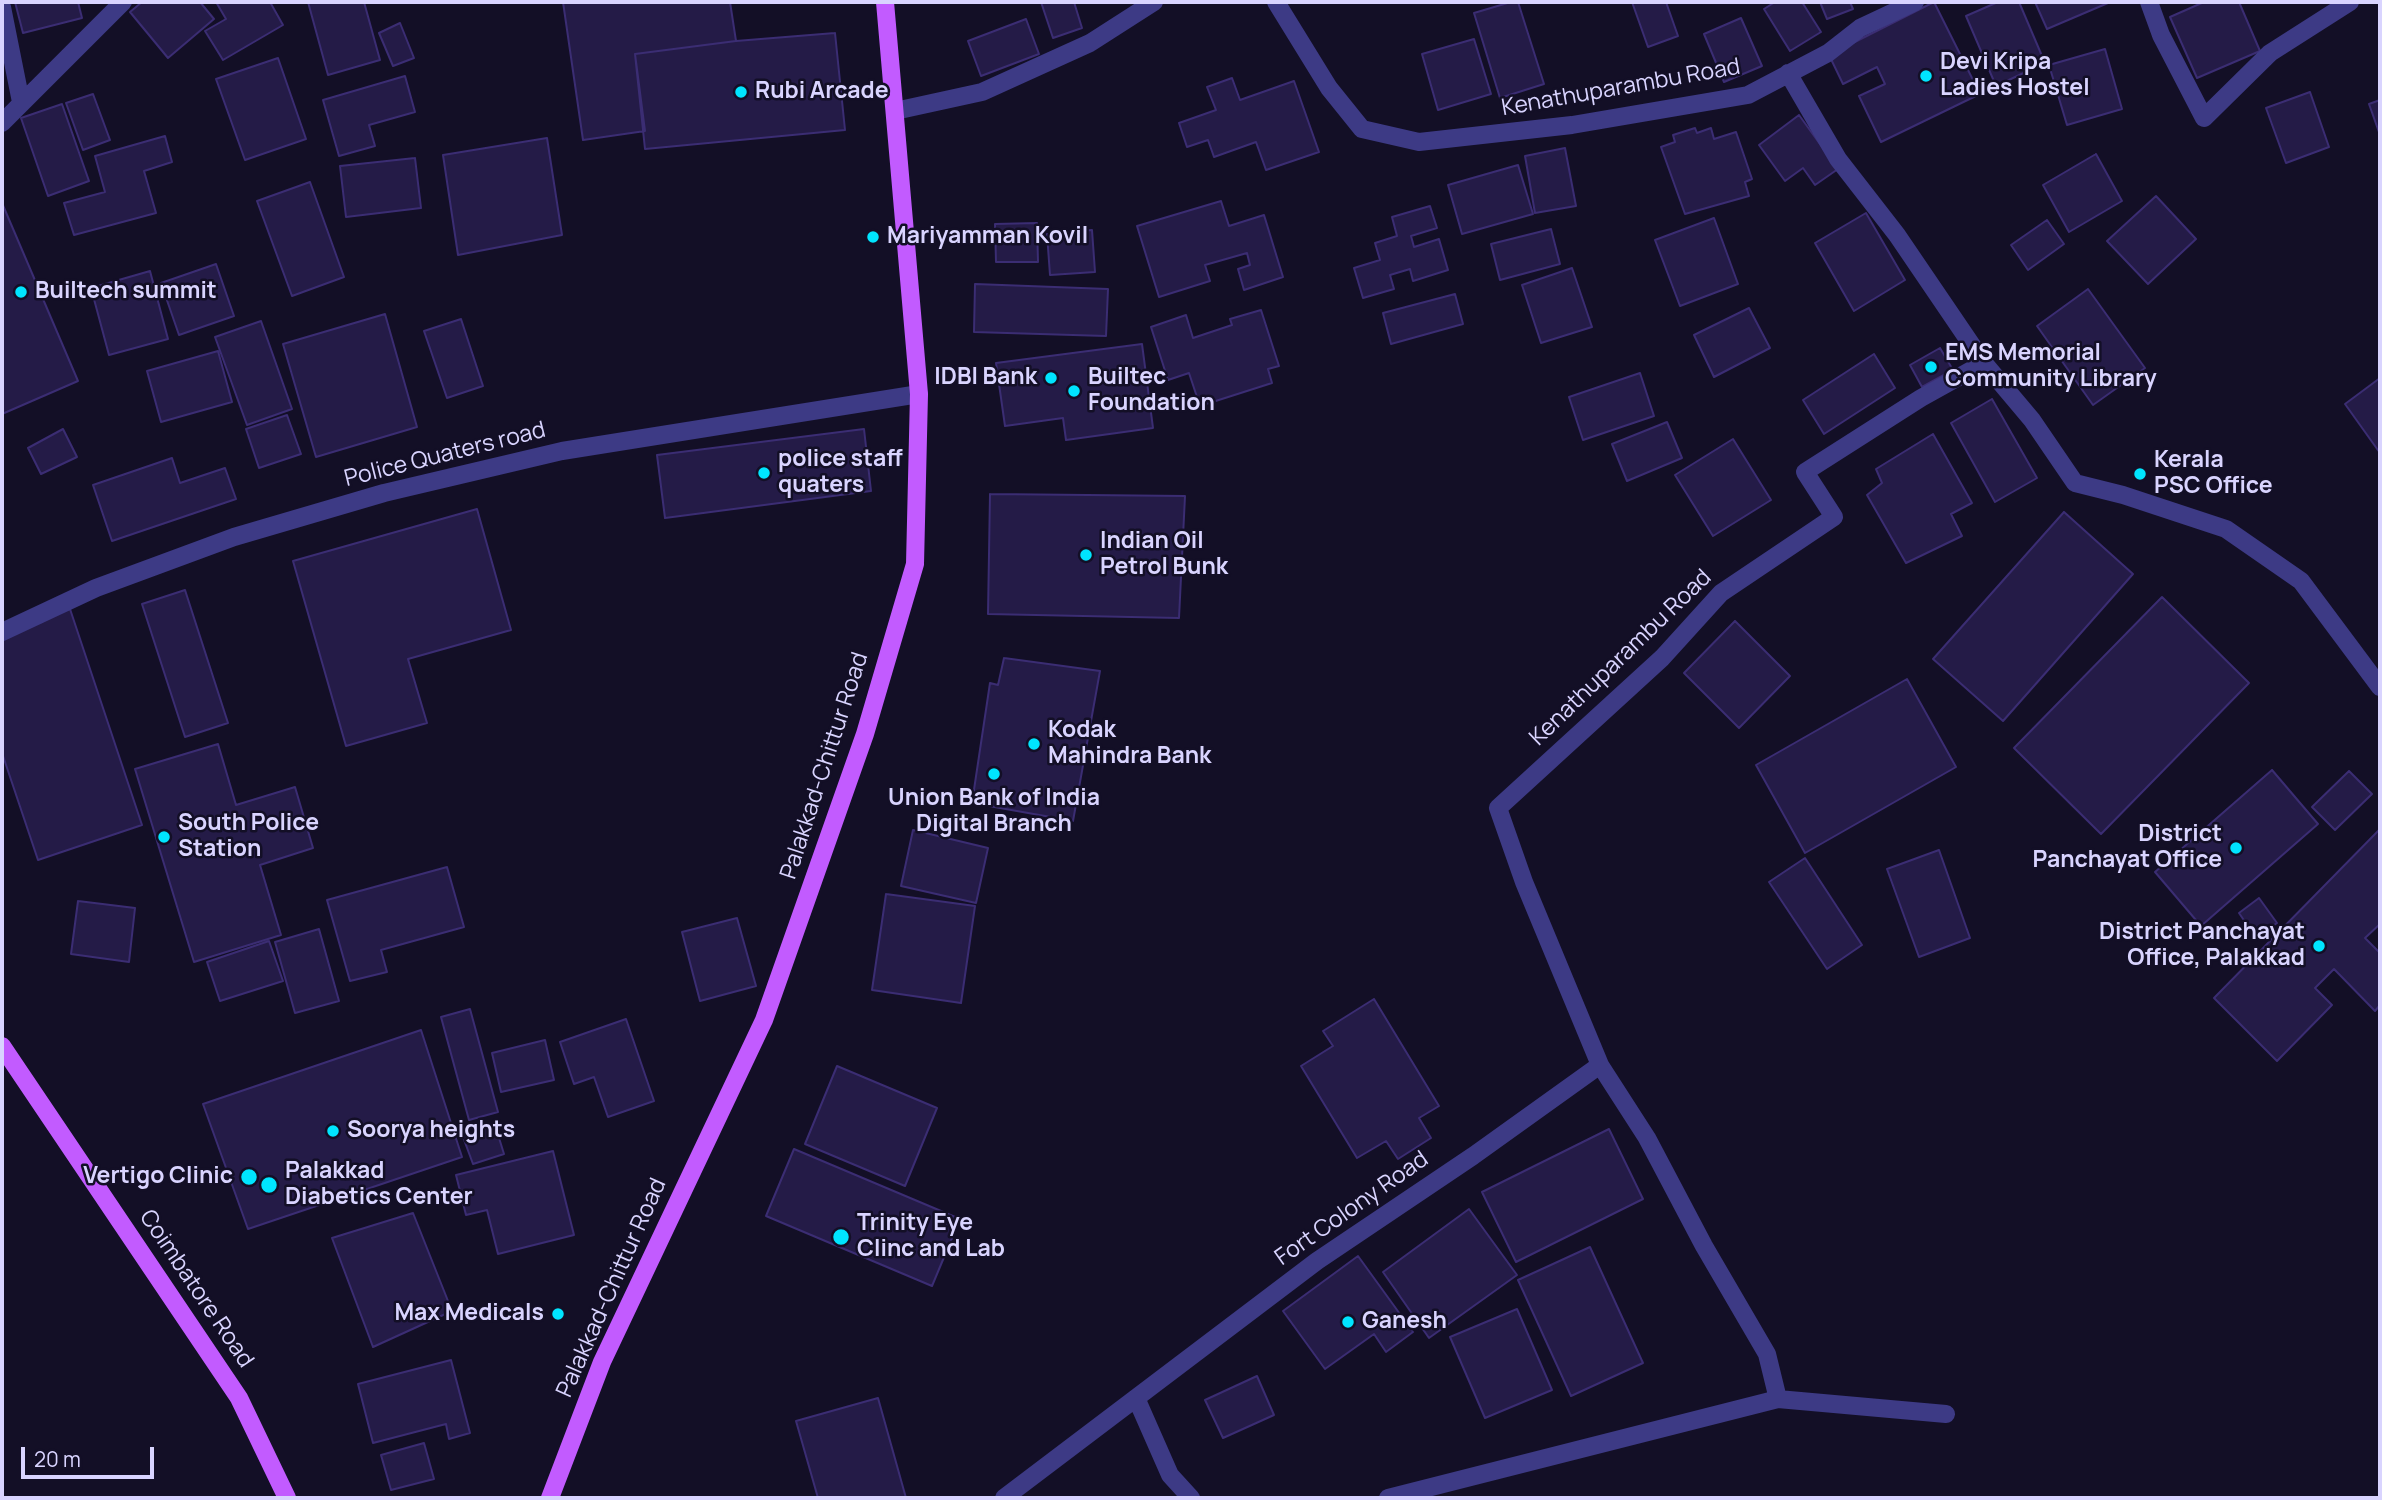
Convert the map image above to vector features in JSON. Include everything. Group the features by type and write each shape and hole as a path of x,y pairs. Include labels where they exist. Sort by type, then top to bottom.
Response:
{"main road":[{"name":"Palakkad-Chittur Road","path":"550,1498 602,1362 764,1020 865,734 915,564 919,394 885,2"},
{"name":"Coimbatore Road","path":"2,1046 239,1398 287,1498"}],"street":[{"path":"2,122 20,102 65,63 123,2"},
{"path":"895,111 982,92 1090,43 1154,2"},
{"name":"Kenathuparambu Road","path":"1276,2 1329,88 1362,129 1419,142 1572,125 1748,95 1828,53 1860,28 1915,2"},
{"path":"2149,2 2161,35 2204,118 2270,53 2350,2"},
{"path":"2,7 20,102"},
{"path":"1788,73 1838,159 1897,235 1984,363 2032,420 2075,483 2123,495 2226,528 2301,581 2380,687"},
{"name":"Kenathuparambu Road","path":"1600,1065 1524,882 1498,808 1662,658 1721,593 1834,517 1805,472 1921,398 1984,363"},
{"name":"Police Quaters road","path":"2,632 96,588 222,542 384,494 562,451 919,394"},
{"path":"1600,1065 1647,1138 1704,1246 1768,1354 1777,1399"},
{"name":"Fort Colony Road","path":"1003,1498 1137,1400 1317,1261 1473,1156 1600,1065"},
{"path":"1388,1498 1777,1399 1946,1414"},
{"path":"1137,1400 1170,1475 1191,1498"}],"building":[{"path":"15,2 78,2 82,18 23,33"},
{"path":"142,2 200,2 214,19 168,58 130,12"},
{"path":"216,2 270,2 283,25 223,60 205,31 226,19"},
{"path":"308,2 364,2 380,60 328,75"},
{"path":"563,2 730,2 736,41 635,54 645,131 583,140"},
{"path":"1041,2 1074,2 1082,28 1053,38"},
{"path":"1518,2 1544,84 1500,98 1474,13"},
{"path":"1632,2 1666,2 1678,36 1648,47"},
{"path":"1775,2 1802,2 1821,32 1790,51 1764,9"},
{"path":"1820,2 1850,2 1853,9 1827,19"},
{"name":"Devi Kripa Ladies Hostel","path":"1934,2 1980,94 1881,142 1859,96 1885,84 1877,67 1843,84 1829,55"},
{"path":"1998,2 2019,2 2045,63 1996,86 1966,16"},
{"path":"2035,2 2108,2 2108,3 2047,29"},
{"path":"2204,2 2239,2 2260,51 2197,78 2170,17"},
{"path":"1741,18 1762,66 1724,82 1704,34"},
{"path":"1026,19 1039,54 981,76 968,41"},
{"path":"400,23 414,58 393,66 379,33"},
{"name":"Rubi Arcade","path":"835,33 845,130 645,149 635,54 736,41"},
{"path":"1474,39 1491,94 1438,110 1422,54"},
{"path":"2105,49 2122,109 2067,125 2049,65"},
{"path":"278,58 306,139 245,160 216,79"},
{"path":"405,76 415,112 369,125 375,146 339,156 323,100"},
{"path":"1232,78 1240,100 1294,81 1319,152 1266,170 1256,142 1214,157 1208,140 1187,147 1179,123 1216,110 1207,87"},
{"path":"2310,92 2329,147 2286,163 2266,108"},
{"path":"93,94 110,140 83,150 66,103"},
{"path":"2380,100 2380,135 2369,104"},
{"path":"62,104 89,181 48,196 21,118"},
{"path":"1799,115 1838,169 1815,185 1803,168 1785,181 1759,145"},
{"path":"1695,128 1697,133 1711,128 1714,139 1736,132 1752,179 1745,182 1749,196 1685,214 1661,147 1675,142 1673,135"},
{"path":"165,136 172,162 144,171 156,213 74,235 64,203 105,192 95,156"},
{"path":"547,138 562,235 458,255 443,155"},
{"path":"1565,148 1576,206 1535,213 1525,156"},
{"path":"2096,154 2122,201 2069,232 2043,185"},
{"path":"415,158 421,208 346,217 340,166"},
{"path":"1518,165 1533,214 1462,234 1448,185"},
{"path":"310,182 344,277 292,296 257,201"},
{"path":"2156,196 2196,239 2148,284 2107,241"},
{"path":"1221,201 1229,226 1264,215 1283,277 1244,290 1238,269 1250,265 1247,253 1205,265 1210,281 1159,297 1137,226"},
{"name":"Builtech summit","path":"2,203 78,381 2,414"},
{"path":"1430,206 1437,228 1411,236 1414,247 1439,239 1448,270 1413,281 1410,269 1390,275 1394,289 1363,298 1354,268 1380,260 1375,243 1397,236 1392,217"},
{"path":"1866,213 1905,280 1854,311 1815,243"},
{"path":"1714,218 1738,284 1680,306 1655,240"},
{"path":"2047,220 2064,244 2028,270 2011,245"},
{"path":"1037,223 1038,262 996,262 995,224"},
{"path":"1551,229 1560,264 1500,280 1491,244"},
{"path":"1092,230 1095,272 1050,275 1047,234"},
{"path":"216,264 234,316 179,335 161,283"},
{"path":"1572,268 1592,327 1541,343 1522,285"},
{"path":"150,271 168,339 109,355 91,288"},
{"path":"975,284 1108,289 1106,336 974,332"},
{"path":"2088,289 2145,368 2093,405 2037,326"},
{"path":"1455,294 1463,324 1391,344 1383,313"},
{"path":"1749,308 1770,348 1714,377 1694,335"},
{"path":"1261,310 1279,366 1268,369 1272,383 1200,406 1189,373 1168,380 1151,327 1186,315 1193,338 1232,325 1230,319"},
{"path":"385,314 417,427 316,457 283,344"},
{"path":"461,319 483,386 447,398 424,331"},
{"path":"261,321 292,409 247,425 215,337"},
{"name":"Builtec Foundation","path":"1142,344 1153,428 1066,440 1063,418 1005,426 996,363"},
{"name":"EMS Memorial Community Library","path":"1940,348 1953,370 1922,387 1910,365"},
{"path":"218,351 232,402 161,422 147,371"},
{"path":"1874,354 1895,388 1824,434 1803,400"},
{"path":"1640,373 1654,416 1583,440 1569,397"},
{"path":"2380,378 2380,453 2345,404"},
{"path":"1992,399 2037,478 1995,502 1951,423"},
{"path":"287,415 301,454 259,468 246,429"},
{"path":"1667,422 1682,458 1627,481 1612,444"},
{"path":"63,429 77,457 41,474 28,448"},
{"name":"police staff quaters","path":"864,429 871,491 665,518 657,455"},
{"path":"1933,434 1972,503 1951,514 1962,536 1906,563 1867,495 1882,483 1876,469"},
{"path":"1733,439 1771,500 1713,536 1675,475"},
{"path":"172,458 180,483 225,468 236,499 112,541 93,485"},
{"name":"Indian Oil Petrol Bunk","path":"990,494 1185,496 1179,618 988,614"},
{"path":"477,509 511,630 408,659 427,723 346,746 293,561"},
{"path":"2064,512 2133,574 2003,721 1933,659"},
{"path":"185,590 228,723 185,737 142,604"},
{"path":"2162,597 2249,683 2101,834 2014,748"},
{"path":"70,609 142,825 38,860 2,753 2,632"},
{"path":"1735,621 1790,676 1739,728 1684,673"},
{"name":"Kodak Mahindra Bank","path":"1004,658 1100,671 1073,821 972,803 990,683 998,685"},
{"path":"1907,679 1956,767 1805,853 1756,765"},
{"path":"218,744 236,805 295,787 313,848 260,865 281,935 194,962 135,769"},
{"name":"District Panchayat Office","path":"2272,770 2318,824 2201,926 2155,872"},
{"path":"2349,771 2372,794 2335,830 2312,807"},
{"name":"District Panchayat Office, Palakkad","path":"2380,829 2380,924 2365,938 2380,953 2380,1005 2375,1011 2334,969 2315,988 2332,1005 2277,1061 2214,998"},
{"path":"913,830 988,848 976,903 901,886"},
{"path":"1939,850 1970,938 1919,957 1887,869"},
{"path":"1805,858 1862,945 1827,969 1769,882"},
{"path":"447,867 464,927 381,950 387,972 350,981 327,900"},
{"path":"886,894 975,906 961,1003 872,990"},
{"path":"2259,898 2277,923 2256,938 2239,913"},
{"path":"78,901 135,908 129,962 71,954"},
{"path":"737,918 756,986 700,1001 682,932"},
{"path":"319,929 339,1001 295,1013 275,942"},
{"path":"269,941 283,981 220,1001 207,962"},
{"path":"1374,999 1439,1106 1419,1118 1431,1138 1398,1159 1386,1141 1357,1158 1301,1066 1333,1046 1323,1031"},
{"path":"470,1009 498,1112 469,1120 441,1017"},
{"path":"626,1019 654,1101 608,1117 594,1077 574,1084 560,1042"},
{"name":"Soorya heights","path":"421,1030 462,1157 248,1229 203,1104"},
{"path":"545,1040 554,1080 501,1092 492,1053"},
{"path":"837,1066 937,1108 905,1186 805,1144"},
{"path":"495,1125 504,1154 473,1164 463,1137"},
{"path":"1609,1129 1643,1199 1516,1262 1482,1192"},
{"path":"794,1149 960,1219 932,1286 766,1216"},
{"path":"553,1151 574,1235 498,1254 487,1210 466,1215 456,1175"},
{"path":"1469,1209 1517,1275 1429,1338 1383,1272"},
{"path":"413,1213 452,1311 373,1347 332,1238"},
{"path":"1590,1247 1643,1363 1571,1396 1518,1280"},
{"name":"Ganesh","path":"1358,1256 1413,1332 1386,1352 1374,1334 1325,1369 1283,1311"},
{"path":"1517,1309 1552,1390 1485,1418 1450,1337"},
{"path":"451,1360 470,1433 449,1439 446,1424 373,1443 358,1384"},
{"path":"1257,1376 1274,1415 1223,1438 1205,1400"},
{"path":"878,1398 906,1498 818,1498 796,1421"},
{"path":"424,1443 434,1479 391,1490 381,1455"}],"place":[{"name":"Devi Kripa Ladies Hostel","path":"1926,76"},
{"name":"Rubi Arcade","path":"741,92"},
{"name":"Mariyamman Kovil","path":"873,237"},
{"name":"Builtech summit","path":"21,292"},
{"name":"EMS Memorial Community Library","path":"1931,367"},
{"name":"IDBI Bank","path":"1051,378"},
{"name":"Builtec Foundation","path":"1074,391"},
{"name":"police staff quaters","path":"764,473"},
{"name":"Kerala PSC Office","path":"2140,474"},
{"name":"Indian Oil Petrol Bunk","path":"1086,555"},
{"name":"Kodak Mahindra Bank","path":"1034,744"},
{"name":"Union Bank of India Digital Branch","path":"994,774"},
{"name":"South Police Station","path":"164,837"},
{"name":"District Panchayat Office","path":"2236,848"},
{"name":"District Panchayat Office, Palakkad","path":"2319,946"},
{"name":"Soorya heights","path":"333,1131"},
{"name":"Vertigo Clinic","path":"249,1177"},
{"name":"Palakkad Diabetics Center","path":"269,1185"},
{"name":"Trinity Eye Clinc and Lab","path":"841,1237"},
{"name":"Max Medicals","path":"558,1314"},
{"name":"Ganesh","path":"1348,1322"}]}
